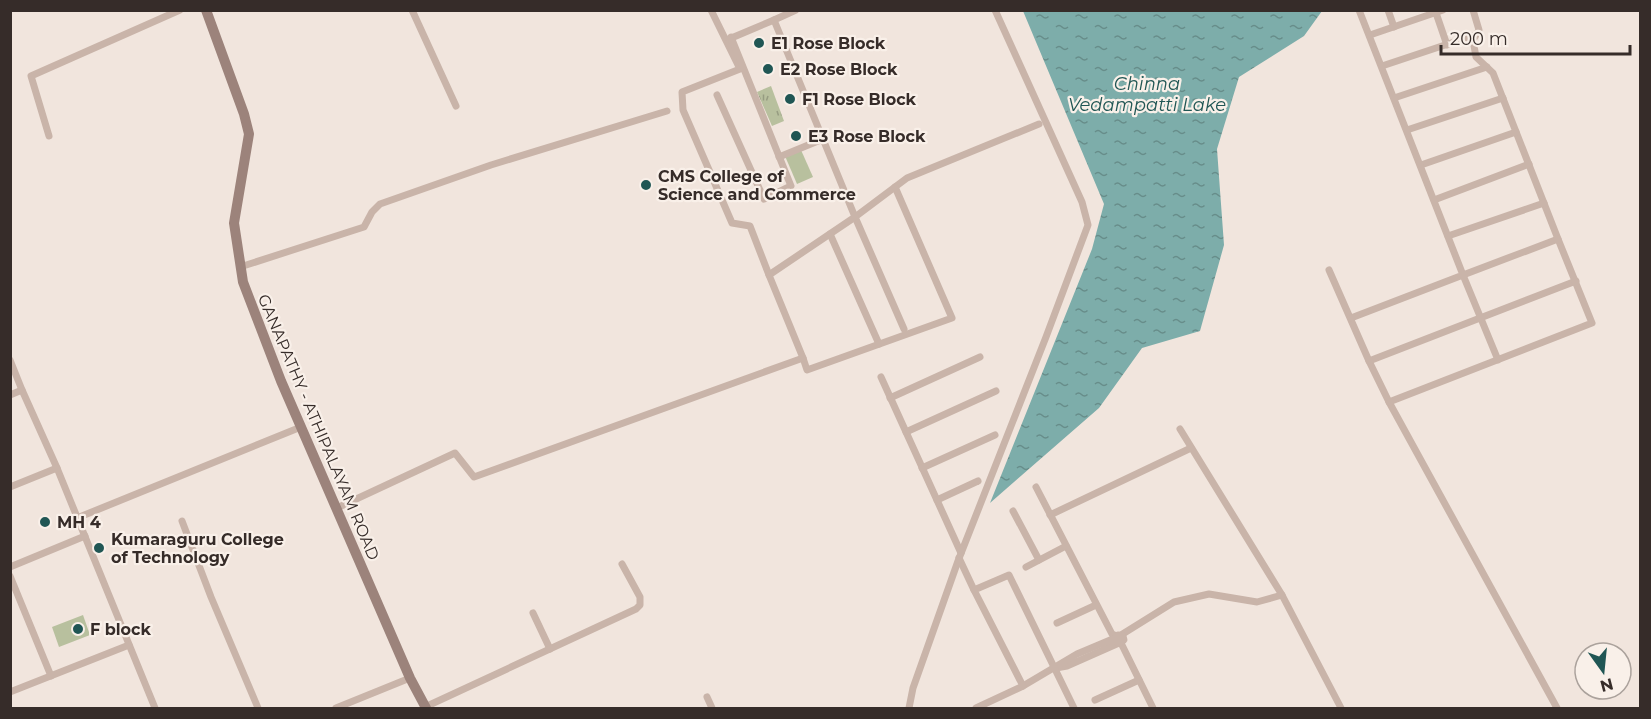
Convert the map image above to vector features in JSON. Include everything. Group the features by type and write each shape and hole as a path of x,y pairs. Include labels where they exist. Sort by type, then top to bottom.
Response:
{"main road":[{"name":"GANAPATHY - ATHIPALAYAM ROAD","path":"206,10 244,114 249,134 234,223 243,282 301,427 410,678 426,708"}],"street":[{"path":"48,136 31,76 180,10"},
{"path":"412,10 456,106"},
{"path":"711,10 728,39 791,186 764,199 717,96"},
{"path":"728,39 796,10"},
{"path":"909,708 913,688 960,555 1047,337 1088,225 1082,202 994,10"},
{"path":"1359,10 1498,360"},
{"path":"1388,10 1394,27"},
{"path":"1389,402 1592,323 1493,73 1476,57 1473,40 1479,30 1473,10"},
{"path":"1370,35 1440,12 1447,45"},
{"path":"774,20 904,329"},
{"path":"1382,66 1475,35"},
{"path":"728,39 740,69 682,92 682,110 732,223 750,226 807,370 952,318 895,187"},
{"path":"1394,98 1487,67"},
{"path":"1407,130 1503,98"},
{"path":"240,267 364,227 372,212 380,204 491,165 667,111"},
{"path":"769,275 855,217 907,178 1039,124"},
{"path":"1420,165 1516,132"},
{"path":"779,157 823,139"},
{"path":"1434,200 1529,164"},
{"path":"1448,236 1545,202"},
{"path":"830,234 879,344"},
{"path":"1351,318 1558,239"},
{"path":"1329,270 1389,402 1557,708"},
{"path":"1369,361 1576,281"},
{"path":"890,398 980,357"},
{"path":"337,508 455,453 474,477 803,358"},
{"path":"10,360 57,468 155,708"},
{"path":"881,377 937,500 974,590 1023,686"},
{"path":"10,395 22,390"},
{"path":"906,432 996,391"},
{"path":"77,518 301,427"},
{"path":"1180,429 1282,595 1341,708"},
{"path":"922,468 995,435"},
{"path":"1050,515 1191,448"},
{"path":"10,487 57,468"},
{"path":"937,500 978,481"},
{"path":"1036,487 1096,605 1112,634 1119,639 1153,708"},
{"path":"1013,512 1039,560"},
{"path":"182,521 210,597 258,708"},
{"path":"10,567 85,536"},
{"path":"1026,567 1066,546"},
{"path":"426,708 636,609 640,605 640,597 622,564"},
{"path":"974,590 1009,575 1073,708"},
{"path":"10,576 51,676"},
{"path":"976,708 1023,686 1054,668 1067,666 1119,639 1174,602 1209,594 1257,602 1282,595"},
{"path":"1057,623 1096,605"},
{"path":"533,613 550,649"},
{"path":"10,692 129,645"},
{"path":"336,708 410,678"},
{"path":"1095,700 1139,680"},
{"path":"707,697 712,708"}],"green space":[{"path":"771,86 784,121 772,126 757,92"},
{"path":"801,150 813,177 797,184 785,156"},
{"path":"83,615 90,635 59,647 52,627"}],"water":[{"name":"Chinna Vedampatti Lake","path":"1023,11 1322,11 1304,36 1239,77 1217,149 1224,245 1200,331 1142,348 1099,408 990,503 1092,249 1104,204"}],"place":[{"name":"E1 Rose Block","path":"759,43"},
{"name":"E2 Rose Block","path":"768,69"},
{"name":"F1 Rose Block","path":"790,99"},
{"name":"E3 Rose Block","path":"796,136"},
{"name":"CMS College of Science and Commerce","path":"646,185"},
{"name":"MH 4","path":"45,522"},
{"name":"Kumaraguru College of Technology","path":"99,548"},
{"name":"F block","path":"78,629"}]}
